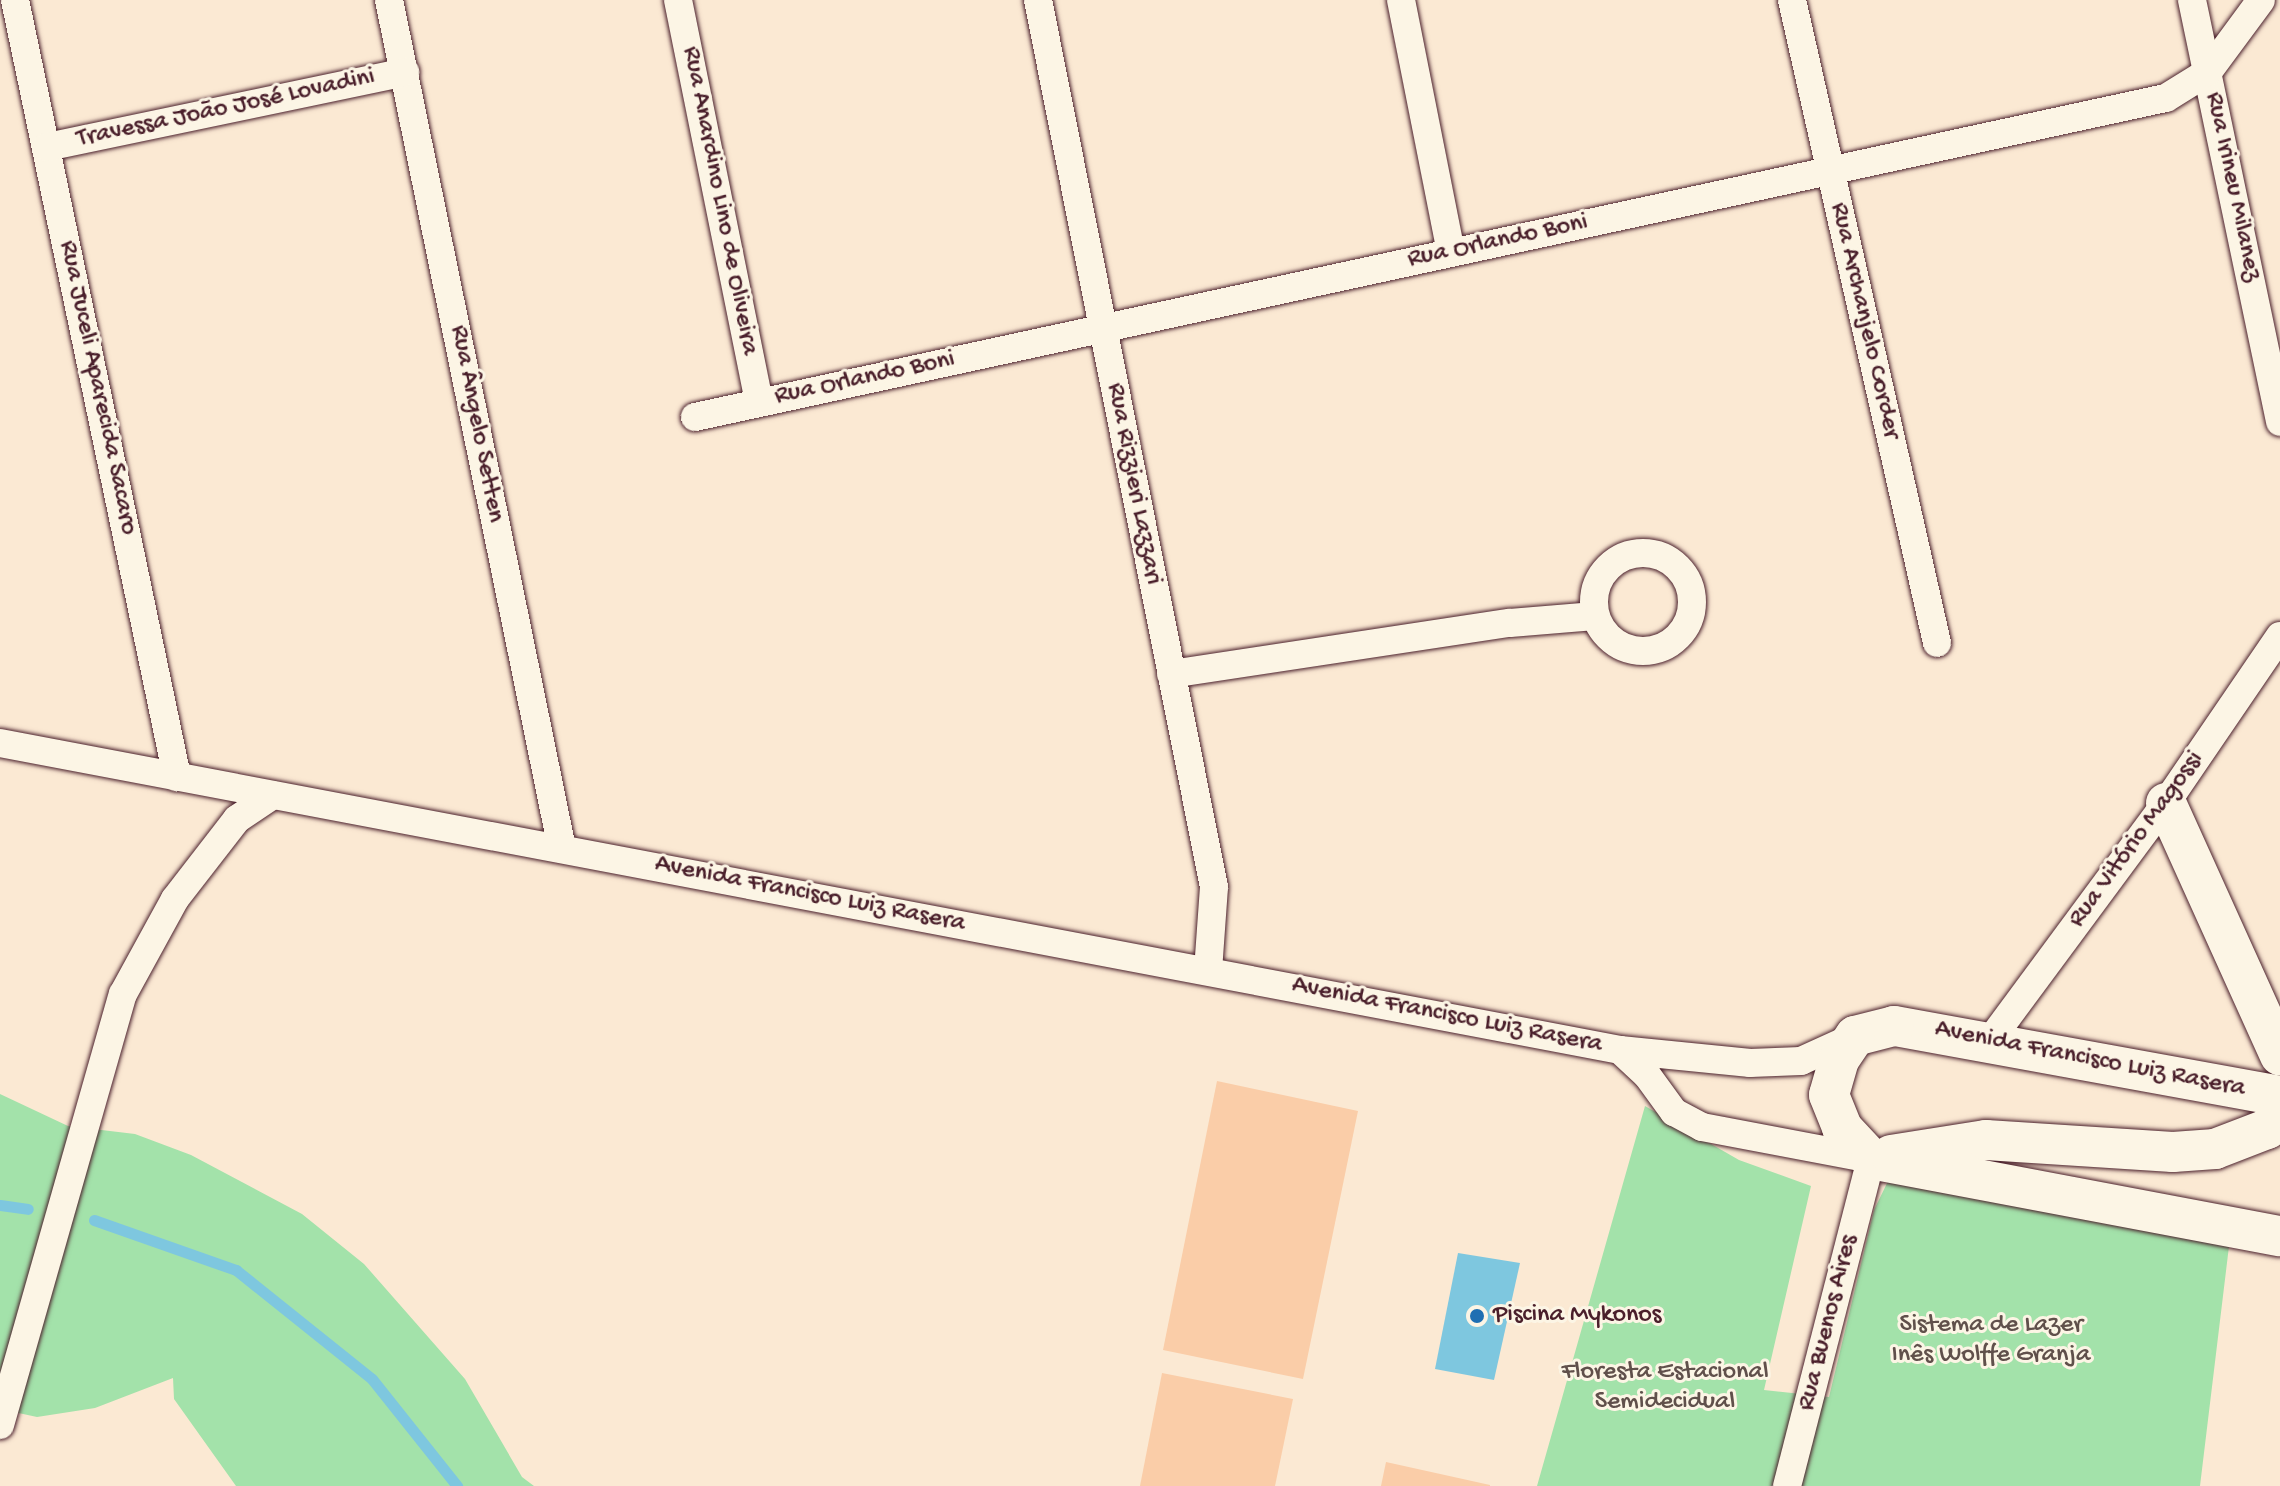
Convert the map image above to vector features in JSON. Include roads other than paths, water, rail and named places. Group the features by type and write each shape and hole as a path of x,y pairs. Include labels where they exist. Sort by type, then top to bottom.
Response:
{"street":[{"name":"Rua Juceli Aparecida Sacaro","path":"15,0 177,777"},
{"name":"Rua Ângelo Setten","path":"389,0 562,849"},
{"name":"Rua Anardino Lino de Oliveira","path":"678,0 759,402"},
{"name":"Rua Rizzieri Lazzari","path":"1038,0 1214,887 1208,970"},
{"path":"1401,0 1451,252"},
{"name":"Rua Archanjelo Corder","path":"1792,0 1937,643"},
{"name":"Rua Irineu Milanez","path":"2192,0 2280,422"},
{"name":"Rua Orlando Boni","path":"695,417 2166,98 2208,72 2261,0"},
{"name":"Travessa João José Lovadini","path":"47,147 405,72"},
{"path":"1171,674 1510,623 1595,616"},
{"name":"Rua Vitório Magossi","path":"1989,1042 2166,803 2280,636"},
{"name":"Avenida Francisco Luiz Rasera","path":"0,743 1620,1050 1750,1063 1801,1061 1855,1036 1894,1026 2280,1096"},
{"path":"0,1425 123,994 175,899 237,819 273,795"},
{"path":"2166,803 2280,1056"},
{"path":"1855,1036 1839,1060 1829,1095 1842,1128 1871,1159 2280,1236"},
{"name":"Avenida Francisco Luiz Rasera","path":"1620,1050 1647,1075 1674,1112 1702,1127 1871,1159"},
{"path":"1871,1159 1986,1140 2173,1152 2215,1149 2267,1129 2280,1117"},
{"name":"Rua Buenos Aires","path":"1787,1486 1871,1159"}],"water":[{"name":"Piscina Mykonos","path":"1458,1253 1520,1263 1494,1380 1435,1369"}],"waterway":[{"path":"0,1205 28,1209"},
{"path":"94,1220 236,1270 372,1379 457,1486"}],"place":[{"name":"Piscina Mykonos","path":"1477,1316"}],"park label":[{"name":"Sistema de Lazer Inês Wolffe Granja","path":"1991,1341"},
{"name":"Floresta Estacional Semidecidual","path":"1665,1388"}]}
